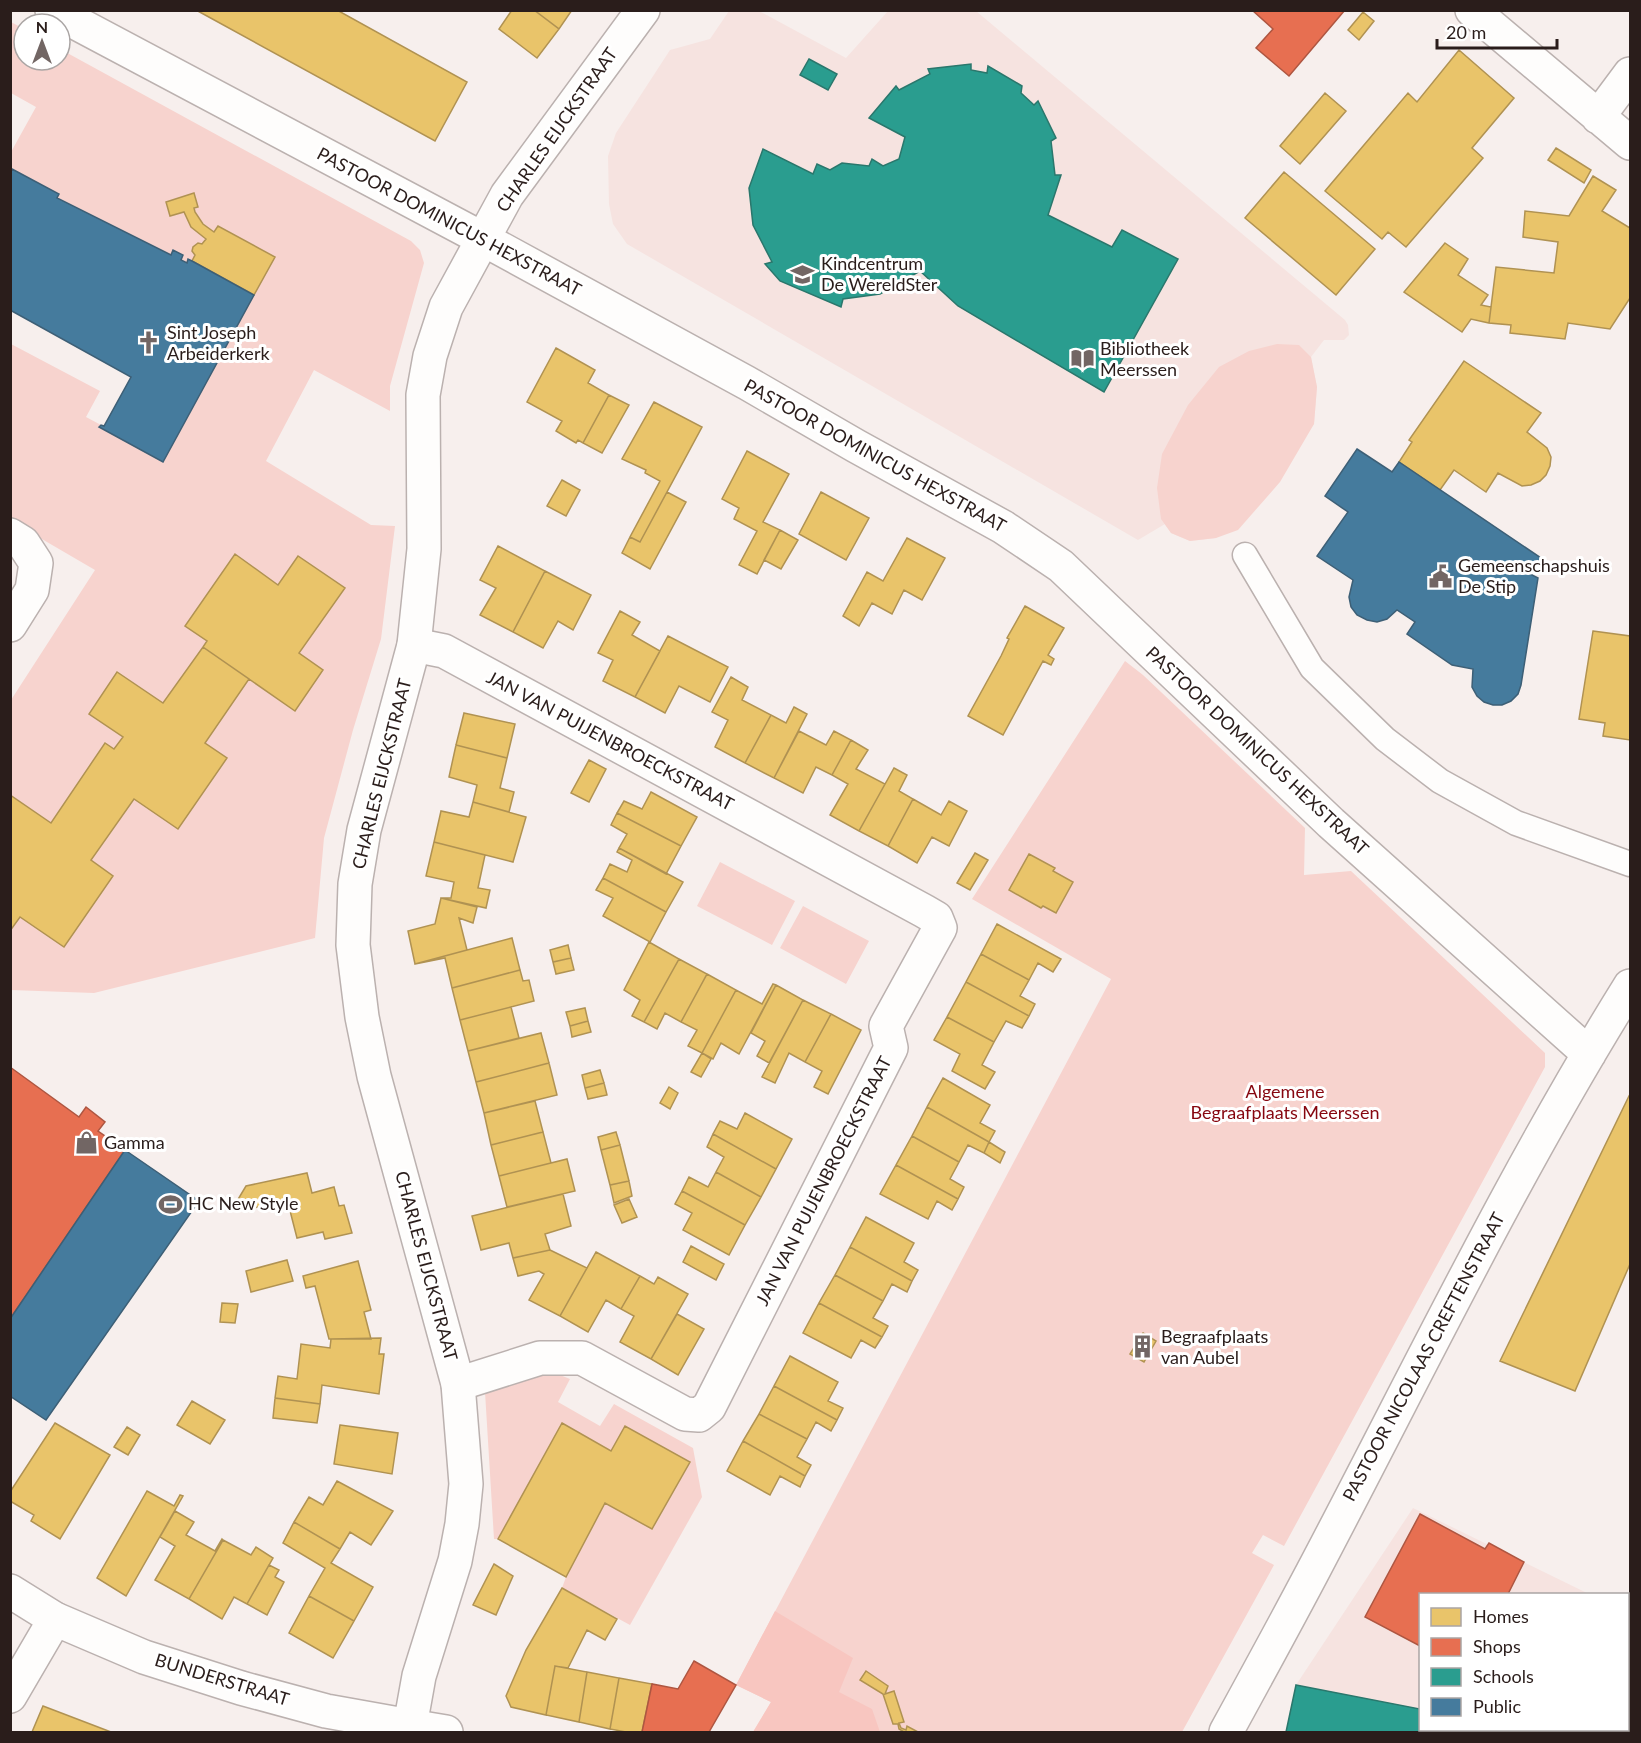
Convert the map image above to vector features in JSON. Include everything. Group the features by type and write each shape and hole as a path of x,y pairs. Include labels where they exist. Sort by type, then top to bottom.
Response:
{"street":[{"name":"PASTOOR DOMINICUS HEXSTRAAT","path":"52,10 483,239 747,383 1003,527 1061,566 1331,823 1607,1039"},
{"name":"CHARLES EIJCKSTRAAT","path":"410,1726 419,1676 455,1561 466,1484 458,1384 374,1076 362,1017 353,945 356,884 364,830 414,645 424,549 423,394 430,356 446,307 507,195 643,10"},
{"path":"1472,10 1630,143"},
{"path":"1598,117 1630,74"},
{"path":"10,535 23,543 36,563 32,590 10,625"},
{"name":"JAN VAN PUIJENBROECKSTRAAT","path":"414,645 444,651 924,911 936,918 940,928 886,1026 891,1048 709,1407 699,1415 685,1413 582,1358 540,1358 458,1384"},
{"name":"PASTOOR NICOLAAS CREFTENSTRAAT","path":"1226,1732 1312,1573 1449,1307 1607,1039 1630,986"},
{"name":"BUNDERSTRAAT","path":"10,1591 55,1618 144,1657 241,1688 326,1711 446,1732"},
{"path":"10,1696 55,1618"}],"lane":[{"path":"1245,555 1312,668 1385,739 1440,781 1516,822 1630,864"}],"shaded area":[{"path":"729,11 759,11 846,58 888,11 976,11 1345,320 1349,335 1344,340 1324,340 1311,357 1317,387 1314,424 1216,538 1190,541 1171,533 1165,524 1138,540 627,244 613,224 609,204 608,156 616,133 670,50 710,39"},
{"path":"1413,1508 1587,1593 1419,1593 1419,1731 1629,1731 1630,1615 1630,1732 1286,1732 1296,1685"},
{"path":"775,1611 853,1658 839,1692 872,1709 880,1732 753,1732 771,1702 736,1685"}],"green space":[{"path":"11,22 12,72 72,72 72,56 411,241 420,250 424,263 390,386 390,411 314,370 266,461 371,525 395,526 381,639 353,730 324,838 315,938 94,993 11,990 11,700 95,570 11,521 11,344 100,391 86,417 163,462 274,257 218,226 214,232 200,219 194,208 198,207 194,193 166,202 170,216 184,212 191,227 206,239 202,244 195,245 192,251 195,255 192,261 188,260 187,263 181,260 183,255 173,250 171,255 57,198 58,194 11,168 11,152 36,107 11,93"},
{"path":"1277,344 1299,345 1311,357 1317,387 1314,424 1280,482 1238,530 1216,538 1190,541 1171,533 1161,519 1157,488 1162,454 1188,405 1219,367 1249,351"},
{"name":"Algemene Begraafplaats Meerssen","path":"1125,661 1143,675 1305,828 1304,875 1351,871 1545,1053 1545,1067 1284,1546 1263,1535 1252,1553 1274,1565 1182,1732 753,1732 771,1702 736,1685 1111,979 972,899"},
{"path":"720,862 795,901 772,945 697,906"},
{"path":"803,906 869,941 846,984 780,948"},
{"path":"539,1374 560,1375 570,1379 558,1402 600,1426 614,1404 693,1448 702,1497 630,1625 562,1588 566,1577 605,1503 652,1529 690,1462 625,1426 611,1451 562,1424 498,1539 494,1539 485,1392"}],"building: Homes":[{"path":"196,10 337,10 467,82 435,141"},
{"path":"512,10 534,10 559,29 537,58 499,29"},
{"path":"534,10 572,10 559,29"},
{"path":"1363,12 1374,21 1359,40 1348,30"},
{"path":"1459,50 1514,98 1472,148 1483,158 1406,247 1388,232 1382,239 1325,191 1408,93 1417,102"},
{"path":"1325,93 1346,111 1300,164 1280,146"},
{"path":"1556,148 1591,170 1584,183 1548,160"},
{"path":"1284,172 1375,249 1336,295 1245,218"},
{"path":"1593,176 1616,190 1602,211 1630,228 1630,298 1610,329 1568,323 1565,339 1510,333 1511,325 1489,323 1496,267 1554,273 1558,242 1523,237 1525,211 1569,216"},
{"path":"194,193 198,207 194,208 195,212 203,224 214,232 218,226 275,257 254,295 192,261 195,255 192,251 193,247 198,243 202,244 206,239 191,227 184,212 170,216 166,202"},
{"path":"1445,243 1468,259 1458,275 1488,295 1481,305 1491,307 1489,323 1471,319 1462,332 1404,292"},
{"path":"556,348 595,370 588,383 609,395 583,443 578,440 576,443 556,431 562,421 527,402"},
{"path":"1464,361 1541,413 1527,432 1547,448 1551,457 1546,475 1540,481 1522,486 1498,473 1486,492 1454,470 1440,490 1399,462 1412,442 1409,440"},
{"path":"609,395 629,405 602,453 583,443"},
{"path":"654,402 702,427 640,542 630,537 660,481 645,473 646,470 622,459"},
{"path":"747,451 789,474 763,522 780,530 757,574 739,565 757,531 734,519 739,508 722,499"},
{"path":"562,480 580,490 566,516 547,506"},
{"path":"667,492 686,502 650,569 622,553 630,537 640,542"},
{"path":"821,492 869,518 846,560 799,534"},
{"path":"780,530 798,540 781,569 764,560"},
{"path":"907,538 945,558 922,600 904,590 892,614 872,603 859,626 843,616 867,572 883,581"},
{"path":"498,546 545,571 513,632 480,615 496,588 480,580"},
{"path":"235,554 278,585 298,556 345,588 299,653 323,670 295,711 203,647 207,641 185,626"},
{"path":"545,571 591,595 573,630 558,621 543,648 513,632"},
{"path":"1025,606 1064,628 1048,655 1054,659 1051,665 1043,661 1003,735 968,716"},
{"path":"620,611 640,622 632,635 660,651 635,697 603,681 613,660 598,653"},
{"path":"1593,631 1630,636 1630,740 1603,736 1605,723 1579,719"},
{"path":"668,636 728,667 710,702 679,686 665,713 635,697"},
{"path":"203,647 249,679 205,743 227,758 178,829 134,799 91,860 113,876 64,947 20,917 10,931 10,795 51,823 105,743 114,749 123,737 89,714 117,672 163,703"},
{"path":"731,677 748,687 742,700 771,715 745,763 715,747 728,720 712,712"},
{"path":"794,707 807,714 774,778 745,763 771,715 786,723"},
{"path":"464,713 515,724 507,758 456,745"},
{"path":"799,731 826,745 834,731 851,740 832,775 816,767 803,793 774,778"},
{"path":"851,740 868,750 856,769 885,784 859,831 830,815 848,784 832,775"},
{"path":"456,745 507,758 500,788 514,792 509,812 473,802 477,785 449,777"},
{"path":"589,760 606,769 589,802 571,793"},
{"path":"894,768 907,775 899,791 913,799 888,846 859,831"},
{"path":"651,792 697,817 681,846 617,813 624,801 642,809"},
{"path":"913,799 941,815 949,801 967,811 949,846 932,837 917,863 888,846"},
{"path":"473,802 526,817 513,862 434,842 441,811 469,817"},
{"path":"617,813 681,846 666,874 619,848 627,834 611,825"},
{"path":"434,842 485,855 478,888 490,890 486,908 441,898 451,898 454,882 426,876"},
{"path":"619,848 683,882 666,912 603,878 610,864 627,872 632,860 617,852"},
{"path":"975,853 988,860 970,890 957,883"},
{"path":"1029,854 1055,868 1053,871 1073,882 1056,913 1043,906 1041,908 1009,890"},
{"path":"603,878 666,912 650,942 603,916 613,898 596,890"},
{"path":"441,898 477,907 473,923 459,918 467,950 415,964 408,931 435,924"},
{"path":"997,924 1061,959 1053,972 1038,963 1029,980 981,954"},
{"path":"512,938 520,970 452,988 445,958 415,964"},
{"path":"649,942 679,959 644,1022 632,1016 640,1000 624,990"},
{"path":"568,945 571,958 553,962 550,950"},
{"path":"981,954 1029,980 1020,996 1035,1004 1029,1016 966,982"},
{"path":"571,958 574,970 556,974 553,962"},
{"path":"679,959 707,974 681,1022 665,1013 657,1029 644,1022"},
{"path":"520,970 523,981 529,980 534,1001 460,1020 452,988"},
{"path":"707,974 736,990 702,1053 688,1046 697,1030 681,1022"},
{"path":"966,982 1029,1016 1022,1028 1006,1021 994,1042 947,1017"},
{"path":"773,984 776,985 739,1054 721,1043 713,1059 702,1053 736,990 762,1004"},
{"path":"776,985 803,1000 769,1063 757,1056 765,1041 751,1033"},
{"path":"803,1000 831,1014 805,1062 789,1053 775,1083 762,1077"},
{"path":"511,1007 519,1038 468,1051 460,1020"},
{"path":"585,1008 588,1021 570,1026 566,1012"},
{"path":"831,1014 861,1030 828,1094 814,1087 822,1071 805,1062"},
{"path":"947,1017 994,1042 982,1065 995,1072 985,1089 952,1071 960,1054 934,1040"},
{"path":"588,1021 591,1032 572,1037 570,1026"},
{"path":"541,1033 549,1063 476,1082 468,1051"},
{"path":"702,1053 711,1059 701,1077 691,1072"},
{"path":"549,1063 557,1095 484,1113 476,1082"},
{"path":"600,1070 604,1083 585,1088 582,1075"},
{"path":"943,1078 990,1105 980,1123 995,1131 989,1142 927,1107"},
{"path":"604,1083 607,1095 588,1099 585,1088"},
{"path":"669,1087 678,1093 670,1109 660,1103"},
{"path":"1629,1096 1630,1264 1575,1391 1500,1361"},
{"path":"535,1101 543,1132 491,1145 484,1113"},
{"path":"927,1107 989,1142 984,1153 968,1145 959,1162 912,1136"},
{"path":"745,1113 792,1139 776,1169 713,1134 720,1121 737,1129"},
{"path":"543,1132 551,1163 499,1176 491,1145"},
{"path":"616,1132 620,1145 601,1150 598,1137"},
{"path":"713,1134 776,1169 761,1197 716,1172 724,1157 707,1147"},
{"path":"912,1136 959,1162 950,1179 964,1187 958,1199 896,1165"},
{"path":"989,1142 1005,1152 1000,1163 984,1153"},
{"path":"620,1145 629,1181 610,1185 601,1150"},
{"path":"567,1159 575,1191 507,1207 499,1176"},
{"path":"896,1165 958,1199 952,1210 937,1201 928,1219 880,1194"},
{"path":"716,1172 761,1197 745,1225 682,1191 689,1177 708,1187"},
{"path":"307,1173 312,1193 334,1187 339,1206 344,1205 352,1233 325,1239 323,1232 297,1238 287,1199 250,1209 237,1201 246,1186"},
{"path":"629,1181 632,1196 614,1203 610,1185"},
{"path":"682,1191 745,1225 729,1255 683,1230 692,1213 675,1204"},
{"path":"563,1194 571,1226 545,1234 550,1250 513,1258 509,1243 481,1250 472,1216"},
{"path":"629,1199 637,1217 622,1223 614,1205"},
{"path":"866,1217 914,1243 904,1262 918,1270 912,1281 850,1247"},
{"path":"691,1246 724,1264 716,1280 683,1262"},
{"path":"850,1247 912,1281 907,1292 892,1284 883,1301 835,1275"},
{"path":"550,1250 587,1268 560,1316 529,1300 544,1274 539,1271 518,1276 513,1258"},
{"path":"596,1252 640,1276 621,1309 606,1300 588,1332 560,1316"},
{"path":"287,1260 293,1281 251,1292 246,1271"},
{"path":"358,1261 371,1310 364,1312 371,1339 329,1339 315,1286 306,1288 303,1276"},
{"path":"835,1275 883,1301 873,1318 888,1326 882,1337 819,1303"},
{"path":"640,1276 654,1284 658,1277 688,1294 651,1359 620,1342 634,1316 621,1309"},
{"path":"222,1303 238,1304 235,1323 220,1322"},
{"path":"819,1303 882,1337 875,1348 861,1340 851,1358 803,1333"},
{"path":"677,1314 704,1329 678,1375 651,1359"},
{"name":"Begraafplaats van Aubel","path":"1143,1333 1156,1341 1144,1362 1130,1354"},
{"path":"381,1338 379,1354 384,1354 379,1394 322,1385 320,1404 275,1398 278,1376 297,1379 301,1344 330,1348 331,1339"},
{"path":"790,1356 838,1382 828,1401 843,1408 837,1420 774,1386"},
{"path":"774,1386 837,1420 831,1431 816,1422 807,1439 759,1414"},
{"path":"275,1398 320,1404 317,1423 273,1418"},
{"path":"192,1401 225,1420 210,1444 177,1425"},
{"path":"759,1414 807,1439 797,1457 811,1465 805,1476 743,1441"},
{"path":"55,1423 110,1455 60,1539 31,1521 34,1515 10,1501 10,1492"},
{"path":"562,1423 611,1451 625,1426 690,1462 652,1529 605,1503 566,1577 498,1539"},
{"path":"340,1425 398,1433 392,1474 334,1464"},
{"path":"127,1427 140,1435 128,1455 114,1447"},
{"path":"743,1441 805,1476 800,1487 780,1476 770,1495 727,1471"},
{"path":"337,1481 393,1511 371,1545 350,1532 340,1549 294,1522 309,1497 323,1505"},
{"path":"147,1491 174,1506 180,1495 183,1496 126,1596 97,1578"},
{"path":"175,1511 194,1522 186,1535 215,1551 223,1540 189,1599 155,1580 175,1546 160,1537"},
{"path":"294,1522 340,1549 331,1563 373,1587 354,1621 309,1596 325,1568 283,1543"},
{"path":"223,1540 251,1555 256,1547 273,1558 247,1604 234,1597 222,1619 189,1599"},
{"path":"494,1564 513,1576 496,1615 473,1605"},
{"path":"269,1565 279,1570 275,1577 284,1582 267,1615 247,1604"},
{"path":"562,1588 617,1619 605,1640 587,1630 568,1668 555,1666 546,1715 511,1707 506,1696 526,1650"},
{"path":"309,1596 354,1621 333,1658 289,1633"},
{"path":"555,1666 587,1672 579,1722 546,1715"},
{"path":"866,1671 888,1686 885,1694 894,1691 904,1722 899,1723 901,1728 906,1730 907,1726 918,1732 904,1732 899,1729 898,1724 893,1724 883,1694 860,1680"},
{"path":"587,1672 619,1678 610,1729 579,1722"},
{"path":"619,1678 652,1684 642,1732 610,1729"},
{"path":"43,1706 111,1732 32,1732"}],"building: Shops":[{"path":"1252,10 1345,10 1289,76 1256,48 1273,29"},
{"path":"10,1067 79,1117 86,1107 105,1122 98,1131 125,1150 10,1319"},
{"path":"1420,1514 1485,1549 1489,1543 1524,1562 1508,1593 1419,1593 1419,1645 1365,1617"},
{"path":"1630,1653 1630,1732 1622,1732 1618,1731 1629,1731"},
{"path":"694,1661 736,1685 709,1732 642,1732 652,1684 678,1689"}],"building: Schools":[{"path":"809,59 837,74 828,90 800,75"},
{"path":"971,64 971,70 987,73 988,66 1022,86 1021,93 1034,105 1038,101 1056,138 1051,141 1055,175 1061,175 1048,215 1112,247 1122,230 1178,259 1104,392 958,306 920,271 880,294 843,299 841,307 780,281 765,264 772,262 753,225 749,188 763,149 813,174 817,164 830,170 842,163 869,166 872,159 883,166 899,159 905,137 869,118 896,86 899,90 930,74 928,69"},
{"path":"1296,1685 1419,1709 1419,1731 1472,1731 1472,1732 1286,1732"}],"building: Public":[{"name":"Sint Joseph Arbeiderkerk","path":"12,169 59,194 57,198 171,255 173,250 183,255 181,260 187,263 188,259 254,295 163,462 99,427 104,426 131,377 10,310 10,172"},
{"name":"Gemeenschapshuis De Stip","path":"1357,449 1392,472 1399,462 1541,558 1530,574 1538,578 1521,685 1518,694 1511,701 1502,705 1484,702 1472,687 1473,669 1452,665 1407,634 1415,622 1397,610 1387,619 1377,622 1357,615 1351,607 1349,597 1353,580 1317,556 1348,512 1325,496"},
{"path":"125,1150 199,1201 46,1420 10,1396 10,1319"}],"place":[{"name":"Kindcentrum De WereldSter","path":"803,274"},
{"name":"Sint Joseph Arbeiderkerk","path":"149,343"},
{"name":"Bibliotheek Meerssen","path":"1082,359"},
{"name":"Gemeenschapshuis De Stip","path":"1440,576"},
{"name":"Gamma","path":"86,1143"},
{"name":"HC New Style","path":"170,1204"},
{"name":"Begraafplaats van Aubel","path":"1143,1347"}]}
